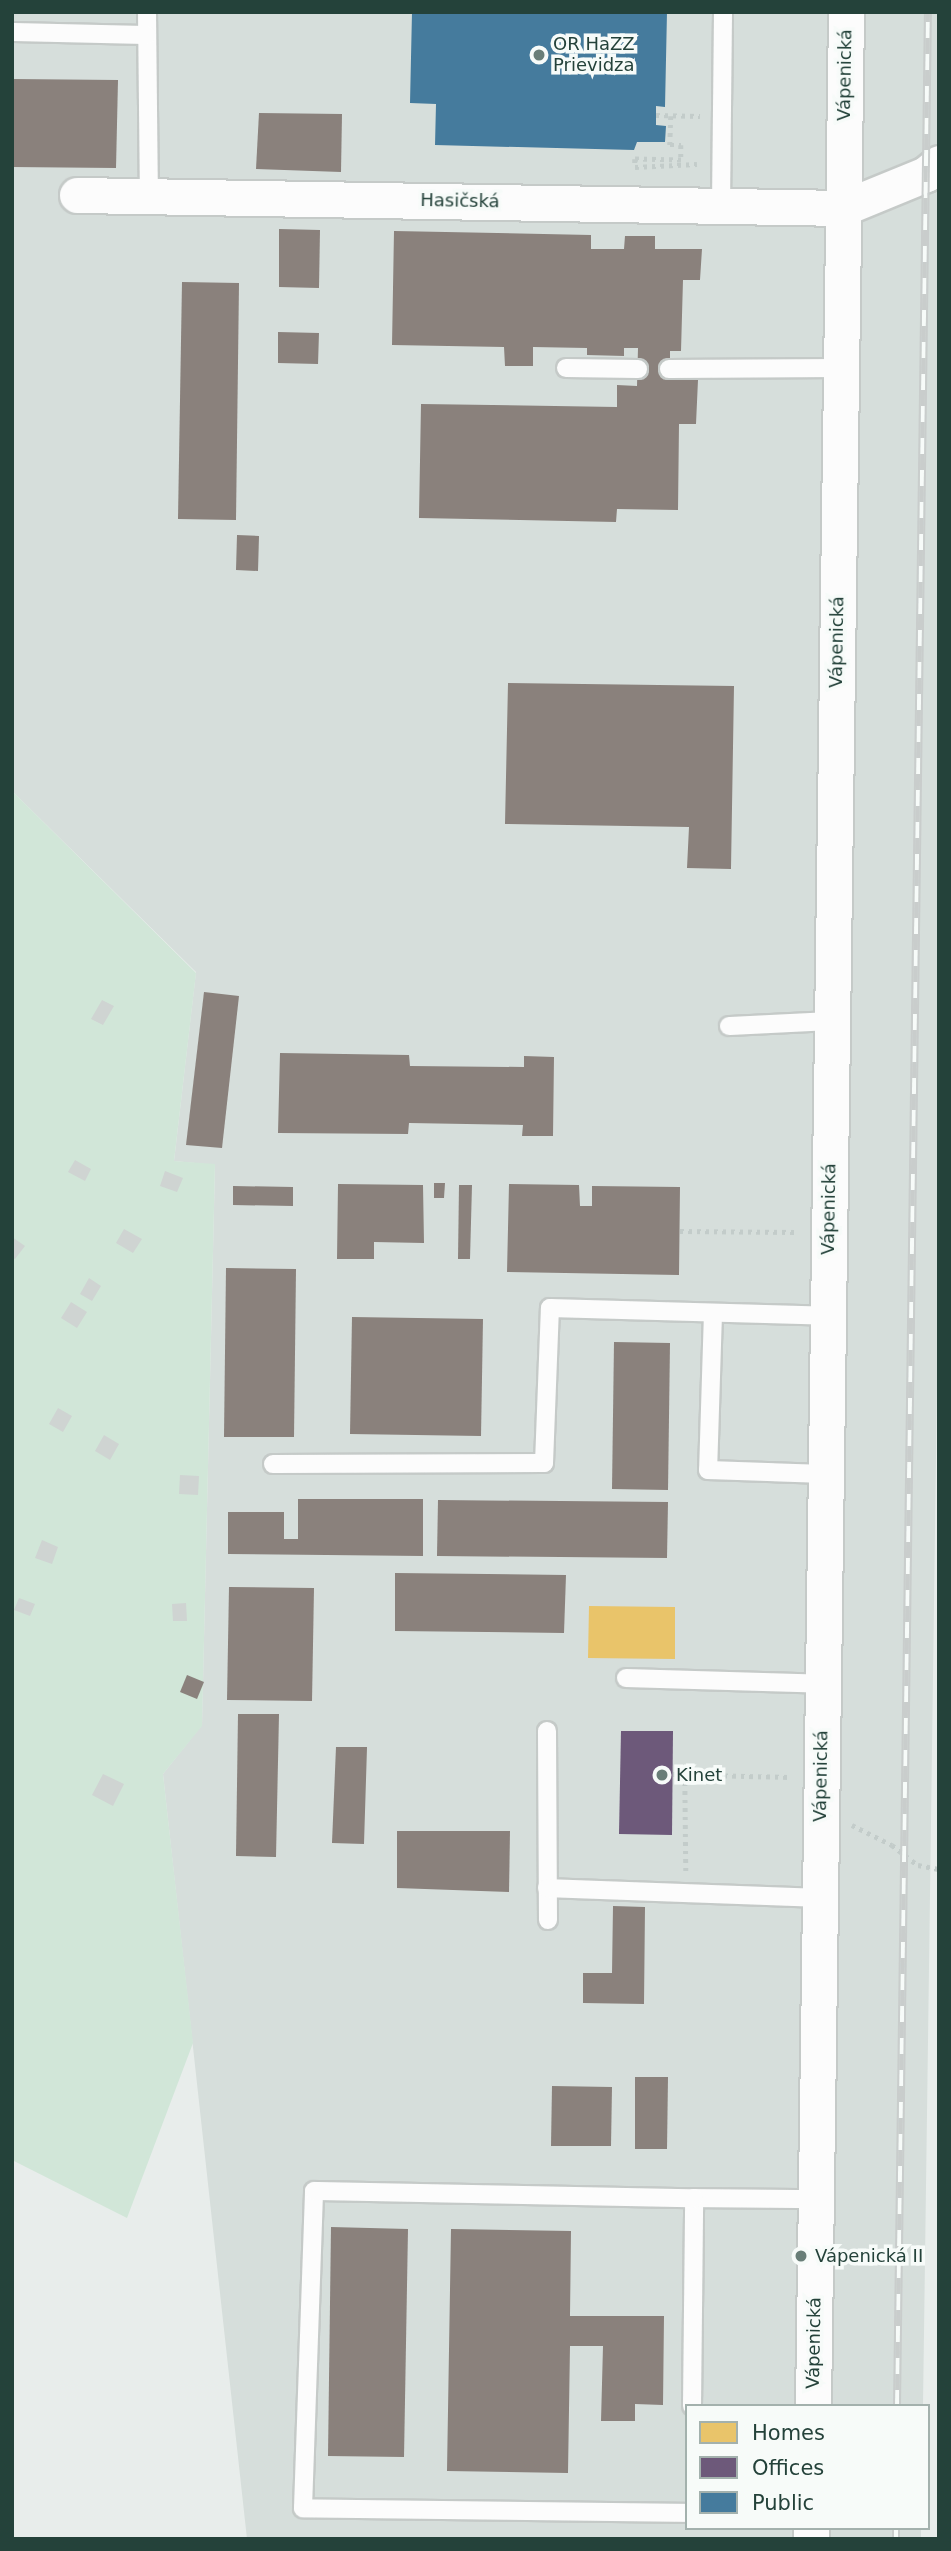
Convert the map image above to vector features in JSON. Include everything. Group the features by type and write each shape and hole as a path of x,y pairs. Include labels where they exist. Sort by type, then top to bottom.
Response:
{"street":[{"name":"Vápenická","path":"813,2404 846,12"},
{"path":"843,208 926,174 939,163"},
{"name":"Hasičská","path":"77,195 843,208"}],"lane":[{"path":"147,12 149,196"},
{"path":"721,205 723,12"},
{"path":"12,32 147,35"},
{"path":"566,368 638,369"},
{"path":"670,369 841,368"},
{"path":"729,1026 832,1021"},
{"path":"274,1464 544,1463 550,1308 828,1316"},
{"path":"713,1313 708,1470 825,1474"},
{"path":"626,1678 822,1684"},
{"path":"547,1731 548,1920"},
{"path":"547,1888 686,1890 820,1898"},
{"path":"685,2513 303,2508 314,2191 816,2199"},
{"path":"692,2404 694,2198"}],"path":[{"path":"656,115 701,116 704,127"},
{"path":"671,116 670,145 681,145 681,160 635,159 635,167 692,167 703,160"},
{"path":"680,1231 829,1232"},
{"path":"673,1774 821,1777"},
{"path":"685,1774 686,1890"},
{"path":"877,1840 918,1865 939,1869"}],"shaded area":[{"path":"12,12 939,12 939,1239 923,2404 685,2404 685,2530 921,2530 921,2539 247,2539 163,1774 202,1725 215,1165 174,1161 196,972 12,791"}],"green space":[{"path":"12,791 196,973 174,1161 215,1164 202,1726 163,1774 193,2043 127,2218 12,2160"}],"building: Homes":[{"path":"589,1606 675,1607 675,1659 588,1658"}],"building: Offices":[{"path":"621,1731 673,1731 672,1835 619,1834"}],"building: Public":[{"name":"OR HaZZ Prievidza","path":"412,12 667,12 665,107 656,106 656,125 666,126 665,142 637,142 634,150 435,145 436,104 410,103"}],"building: Industry":[{"path":"12,79 118,80 116,168 12,167"},
{"path":"259,113 342,114 341,172 256,169"},
{"path":"279,229 320,230 319,288 279,287"},
{"path":"394,231 591,235 591,249 624,249 625,236 655,236 655,249 702,249 700,280 683,280 681,351 670,351 670,379 698,380 696,424 679,424 678,510 617,509 616,522 419,518 421,404 617,407 617,385 637,386 638,348 624,348 624,356 587,355 587,348 533,347 533,366 505,366 504,347 392,345"},
{"path":"182,282 239,283 236,520 178,519"},
{"path":"278,332 319,333 318,364 278,363"},
{"path":"237,535 259,536 258,571 236,570"},
{"path":"508,683 734,686 731,869 687,868 689,827 505,824"},
{"path":"204,992 239,996 222,1148 186,1145"},
{"path":"280,1053 409,1055 410,1066 524,1067 524,1056 554,1057 553,1136 522,1136 523,1125 409,1123 408,1134 278,1133"},
{"path":"434,1183 445,1183 444,1198 434,1198"},
{"path":"338,1184 423,1185 424,1243 374,1242 374,1259 337,1259"},
{"path":"509,1184 579,1185 580,1206 592,1206 592,1186 680,1187 679,1275 507,1272"},
{"path":"459,1185 472,1185 470,1259 458,1259"},
{"path":"233,1186 293,1187 293,1206 233,1205"},
{"path":"226,1268 296,1269 294,1437 224,1437"},
{"path":"352,1317 483,1319 481,1436 350,1434"},
{"path":"614,1342 670,1343 668,1490 612,1489"},
{"path":"298,1499 423,1499 423,1556 228,1554 228,1512 284,1512 284,1539 298,1539"},
{"path":"438,1500 668,1502 667,1558 437,1556"},
{"path":"395,1573 566,1575 564,1633 395,1631"},
{"path":"229,1587 314,1588 312,1701 227,1700"},
{"path":"187,1675 204,1682 197,1699 180,1692"},
{"path":"238,1714 279,1714 276,1857 236,1856"},
{"path":"336,1747 367,1747 364,1844 332,1843"},
{"path":"397,1831 510,1831 509,1892 397,1888"},
{"path":"613,1906 645,1907 644,2004 583,2003 583,1973 612,1973"},
{"path":"635,2077 668,2077 667,2149 635,2149"},
{"path":"552,2086 612,2087 611,2146 551,2146"},
{"path":"331,2227 408,2229 404,2457 328,2456"},
{"path":"451,2229 571,2231 570,2316 664,2316 663,2405 635,2404 635,2421 601,2421 603,2346 570,2346 568,2473 447,2471"}],"building: Other":[{"path":"102,1000 114,1006 103,1025 91,1019"},
{"path":"75,1160 91,1169 85,1181 68,1172"},
{"path":"165,1171 183,1178 177,1192 160,1186"},
{"path":"124,1229 142,1239 133,1253 116,1243"},
{"path":"12,1237 25,1246 15,1259 12,1258"},
{"path":"89,1278 101,1286 92,1301 80,1294"},
{"path":"71,1302 87,1312 77,1328 61,1318"},
{"path":"58,1408 72,1416 63,1432 49,1424"},
{"path":"104,1435 119,1444 110,1460 95,1451"},
{"path":"180,1475 199,1476 198,1495 179,1494"},
{"path":"42,1540 58,1547 52,1564 35,1558"},
{"path":"19,1598 35,1604 30,1616 14,1610"},
{"path":"186,1603 187,1621 173,1621 172,1604"},
{"path":"103,1774 124,1784 113,1806 92,1795"}],"railway":[{"path":"897,2404 928,12"},
{"path":"896,2530 896,2539"}],"place":[{"name":"OR HaZZ Prievidza","path":"539,55"},
{"name":"Kinet","path":"662,1775"},
{"name":"Vápenická II","path":"801,2256"}]}
